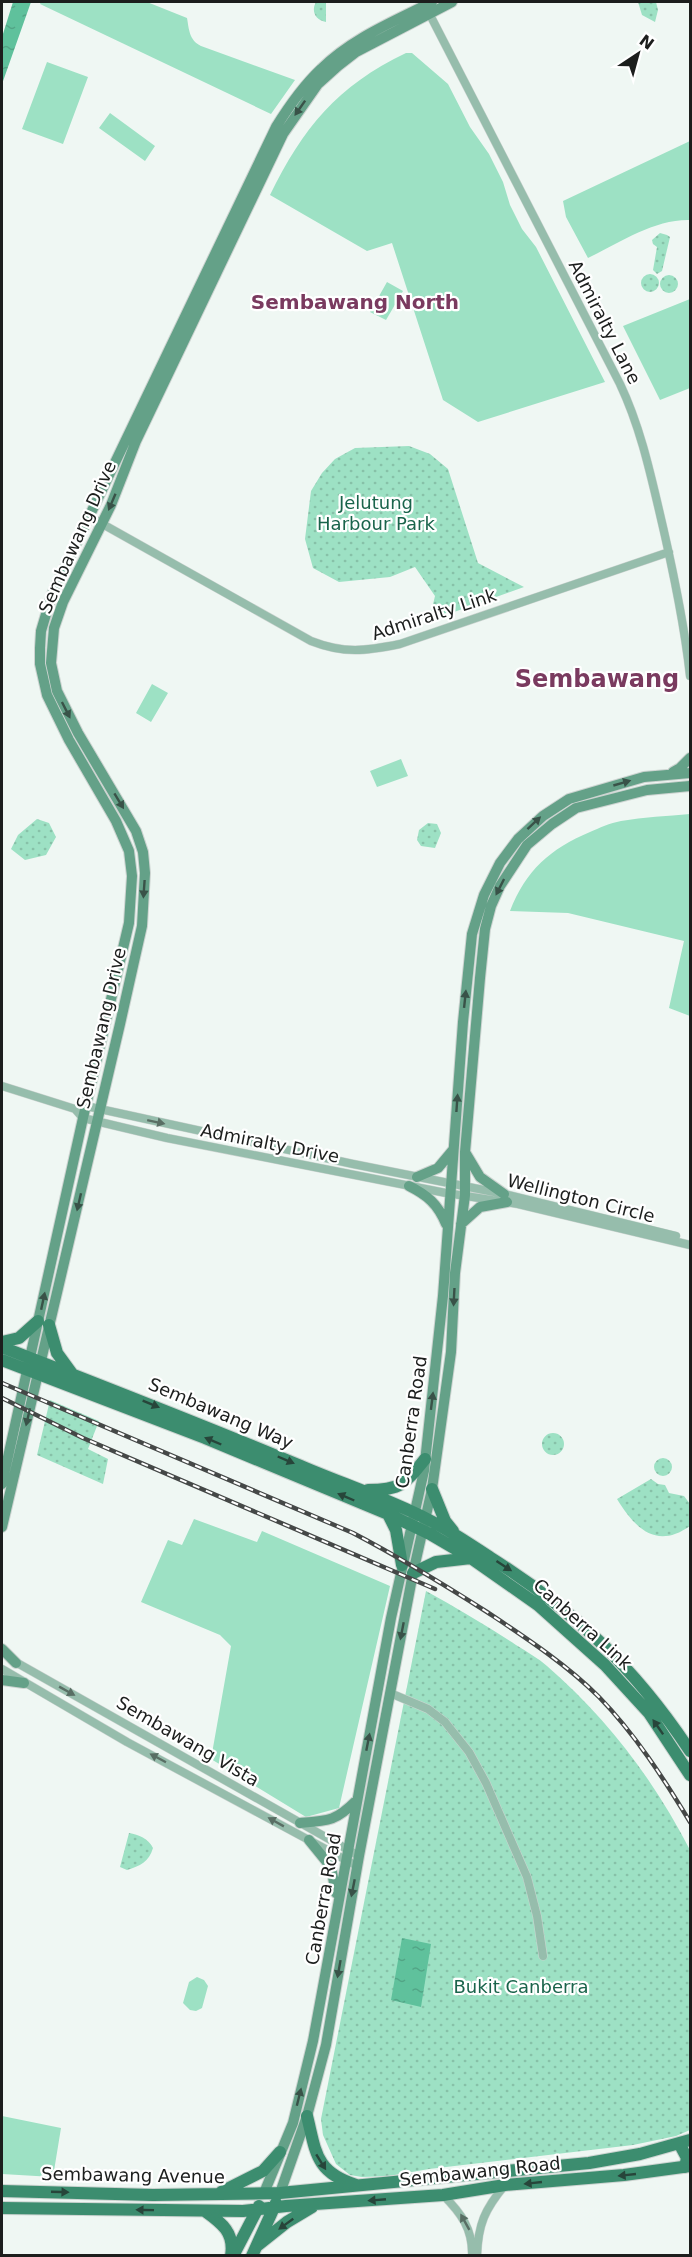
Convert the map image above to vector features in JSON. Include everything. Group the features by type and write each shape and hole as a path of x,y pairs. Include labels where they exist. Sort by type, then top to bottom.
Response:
{"main road":[{"name":"Sembawang Drive","path":"2,1527 43,1323 81,1111 129,923 132,876 129,851 116,821 69,740 47,695 40,664 41,631 52,594 276,127 293,100 323,67 348,47 429,7 452,2"},
{"name":"Sembawang Drive","path":"43,1323 97,1121 142,926 145,873 143,852 136,831 57,691 51,663 54,628 63,602 102,524 136,441 283,134 318,84 338,66 356,52 429,7"},
{"path":"670,774 690,758"},
{"name":"Canberra Road","path":"419,1522 432,1489 451,1352 460,1225 465,1191 460,1150 463,1022 472,934 484,895 500,863 518,839 543,816 569,799 644,777 690,773"},
{"name":"Canberra Road","path":"264,2193 293,2123 313,2041 357,1800 419,1522 442,1305 450,1188 460,1150 485,929 491,906 512,866 527,845 576,808 647,790 690,786"},
{"path":"417,1177 438,1168 460,1150 480,1177 506,1198"},
{"path":"409,1186 431,1199 441,1210 447,1227"},
{"path":"460,1225 480,1207 506,1198"},
{"path":"2,1342 19,1338 43,1323 57,1353 73,1375"},
{"name":"Sembawang Way","path":"2,1347 34,1366 388,1515 419,1522"},
{"name":"Sembawang Way","path":"2,1360 73,1375 135,1397 361,1490 419,1522"},
{"name":"Sembawang Drive","path":"2,1484 34,1366"},
{"path":"361,1490 388,1490 406,1482 425,1459"},
{"path":"432,1489 445,1521 455,1534"},
{"path":"388,1515 396,1530 408,1569 436,1562 471,1558"},
{"name":"Canberra Link","path":"419,1522 455,1534 555,1601 614,1654 666,1714 690,1751"},
{"name":"Canberra Link","path":"419,1522 538,1605 605,1665 649,1713 690,1775"},
{"name":"Canberra Road","path":"280,2193 308,2116 326,2045 390,1693 408,1569"},
{"path":"2,1649 16,1663"},
{"path":"2,1680 24,1683"},
{"path":"300,1823 342,1815 357,1800"},
{"path":"309,1840 331,1867 337,1905 349,1911"},
{"path":"308,2116 320,2164 342,2181 361,2186"},
{"path":"685,2142 688,2167"},
{"name":"Sembawang Road","path":"264,2193 361,2186 590,2163 685,2142"},
{"path":"217,2193 263,2171 280,2152"},
{"name":"Sembawang Road","path":"257,2210 443,2195 505,2186 688,2167"},
{"name":"Sembawang Avenue","path":"2,2191 153,2195 264,2193"},
{"path":"232,2256 264,2193"},
{"path":"255,2250 280,2193"},
{"path":"255,2250 287,2222 315,2205"},
{"name":"Sembawang Avenue","path":"2,2208 257,2210"},
{"path":"204,2210 218,2219 230,2235 233,2247 232,2256"}],"street":[{"name":"Admiralty Lane","path":"429,7 627,398 646,455 669,552 682,615 690,676"},
{"name":"Admiralty Link","path":"90,517 311,641 334,649 351,651 367,651 400,644 669,552"},
{"name":"Admiralty Drive","path":"2,1086 81,1111 97,1121 167,1138 409,1186 450,1188"},
{"name":"Admiralty Drive","path":"81,1111 99,1109 417,1177 465,1191"},
{"name":"Wellington Circle","path":"465,1191 506,1198 690,1240"},
{"name":"Wellington Circle","path":"506,1198 690,1245"},
{"name":"Sembawang Vista","path":"2,1654 300,1823 346,1855"},
{"name":"Sembawang Vista","path":"2,1670 309,1840 358,1861"},
{"path":"390,1693 428,1709 445,1722 469,1752 486,1783 527,1877 537,1916 543,1956"},
{"path":"477,2256 484,2216 489,2204 505,2186"},
{"path":"443,2195 456,2208 468,2227 472,2242 472,2256"}],"green space":[{"path":"41,2 147,2 187,18 189,30 197,44 295,80 271,114 40,4"},
{"path":"316,2 326,2 326,22 315,15"},
{"path":"638,2 656,2 658,10 655,22 642,15"},
{"path":"406,53 412,53 448,84 470,127 489,154 522,229 536,247 605,382 478,422 443,400 392,243 367,251 270,195 295,149 324,111 360,80"},
{"path":"47,62 88,77 63,144 22,129"},
{"path":"110,113 155,146 145,161 99,128"},
{"path":"690,141 690,220 663,223 624,239 588,258 566,217 563,201"},
{"path":"660,233 670,237 662,271 657,274 653,270 657,247 652,240"},
{"path":"646,274 654,274 659,279 657,290 646,292 641,287 641,279"},
{"path":"669,275 675,278 678,284 675,290 669,293 663,290 660,284 663,278"},
{"path":"387,282 403,291 386,320 370,312"},
{"path":"690,299 690,388 660,400 623,326"},
{"name":"Jelutung Harbour Park","path":"409,446 430,454 448,469 478,563 524,587 429,621 435,596 415,567 390,577 339,582 313,568 305,539 311,491 322,473 335,459 355,448"},
{"path":"152,684 168,693 151,722 136,713"},
{"path":"401,759 408,776 377,787 370,771"},
{"path":"690,814 690,1016 669,1008 684,941 568,913 510,911 532,872 541,862 563,846 601,827 617,822"},
{"path":"37,819 49,823 56,837 46,855 25,860 11,849 18,835"},
{"path":"428,823 437,824 441,833 435,848 421,846 417,840 419,830"},
{"path":"50,1400 99,1421 88,1449 108,1459 103,1484 37,1455"},
{"path":"553,1433 561,1436 564,1444 561,1452 553,1455 545,1452 542,1444 545,1436"},
{"path":"663,1458 669,1461 672,1467 669,1473 663,1476 657,1473 654,1467 657,1461"},
{"path":"651,1479 658,1484 665,1485 669,1493 684,1496 690,1504 690,1526 678,1533 657,1536 639,1527 631,1519 617,1499"},
{"path":"194,1519 257,1542 262,1531 390,1586 339,1808 306,1817 211,1759 231,1646 220,1635 141,1602 168,1540 182,1545"},
{"name":"Bukit Canberra","path":"426,1591 536,1658 569,1686 628,1751 661,1799 690,1850 690,2130 676,2136 633,2145 429,2169 389,2176 350,2175 336,2164 323,2135 321,2119"},
{"path":"129,1833 143,1838 153,1848 143,1863 127,1870 120,1867"},
{"path":"197,1977 204,1980 208,1986 202,2008 196,2011 190,2010 183,2003 189,1982"},
{"path":"2,2116 61,2128 53,2177 2,2174"}],"water":[{"path":"13,2 31,2 2,84 2,37"},
{"path":"402,1938 431,1944 421,2007 391,2000"}],"railway":[{"path":"2,1383 353,1533 421,1571 487,1612 559,1662 599,1697 648,1757 690,1822"},
{"path":"2,1398 83,1438 435,1589"}],"district":[{"name":"Sembawang North","path":"355,302"},
{"name":"Sembawang","path":"597,679"}]}
